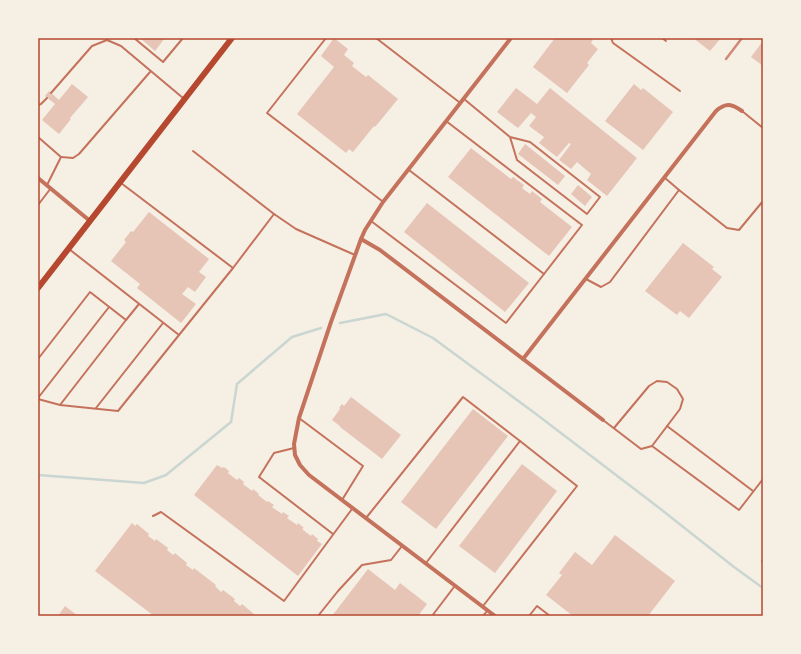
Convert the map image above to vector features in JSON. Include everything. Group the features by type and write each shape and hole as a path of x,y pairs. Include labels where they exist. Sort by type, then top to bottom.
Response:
{"main road":[{"path":"38,288 232,38"}],"street":[{"path":"495,616 306,472 300,465 295,455 294,444 299,418 323,344 364,230 383,202 511,38"},
{"path":"523,359 720,107 728,105 742,111"},
{"path":"38,178 90,221"},
{"path":"361,239 380,250 603,420"}],"lane":[{"path":"134,38 163,62 183,38"},
{"path":"326,38 267,113 383,202"},
{"path":"376,38 460,103"},
{"path":"611,38 612,43 680,91"},
{"path":"662,38 666,41"},
{"path":"51,93 92,46 107,40 121,46 184,99"},
{"path":"38,137 61,157 73,158 79,154 150,71"},
{"path":"38,105 47,98"},
{"path":"464,99 510,137 530,142 600,197 587,214 518,160 510,137"},
{"path":"742,111 763,128"},
{"path":"371,220 506,323 582,225 446,121"},
{"path":"194,151 296,230 355,255"},
{"path":"46,185 61,157"},
{"path":"408,170 544,274"},
{"path":"664,178 727,228 739,230 763,201"},
{"path":"120,182 233,268"},
{"path":"38,205 51,188"},
{"path":"585,278 601,287 610,282 679,190"},
{"path":"109,307 38,399 60,405 118,411 233,268 274,214"},
{"path":"69,248 179,335"},
{"path":"38,358 90,292 126,320"},
{"path":"60,405 139,304"},
{"path":"95,409 163,323"},
{"path":"603,420 641,449 652,446 680,409 683,399 677,389 667,382 657,381 649,386 614,428"},
{"path":"366,518 462,397 577,486 483,606"},
{"path":"299,418 363,466 342,500"},
{"path":"667,426 753,491"},
{"path":"426,564 520,441"},
{"path":"652,446 739,510 763,479"},
{"path":"294,448 274,453 259,477 333,534"},
{"path":"153,516 161,512 284,601 352,508"},
{"path":"318,616 362,565 392,560 402,546"},
{"path":"432,616 455,586"},
{"path":"529,616 538,606 550,616"},
{"path":"483,616 488,610"}],"building":[{"path":"140,38 165,38 155,51"},
{"path":"334,38 348,49 344,55 354,63 352,66 366,77 368,75 398,99 353,152 349,149 346,153 297,114 334,67 321,56"},
{"path":"555,38 594,38 591,43 598,49 587,63 589,65 567,93 533,67"},
{"path":"693,38 721,38 710,51"},
{"path":"763,41 763,66 751,57"},
{"path":"72,84 88,97 70,118 71,119 59,134 42,120 55,104 45,96 49,91 59,100"},
{"path":"634,84 641,90 643,88 673,112 643,150 605,121"},
{"path":"516,88 537,104 550,88 637,158 607,196 587,180 591,174 577,162 571,169 559,160 571,144 569,143 557,157 539,143 544,137 529,126 536,117 531,113 518,128 497,112"},
{"path":"525,144 565,176 558,185 518,154"},
{"path":"471,148 511,179 513,177 524,185 522,188 530,194 532,191 542,199 540,202 572,227 549,256 448,177"},
{"path":"578,185 592,197 585,206 571,194"},
{"path":"427,203 529,283 505,312 404,232"},
{"path":"149,212 209,259 199,272 206,277 195,292 188,287 182,294 196,304 181,323 137,288 140,284 111,261 126,242 124,240 131,231 133,232"},
{"path":"683,243 714,267 712,269 722,277 689,318 680,311 677,315 645,291"},
{"path":"351,397 401,435 382,459 332,420 342,404 344,406"},
{"path":"473,409 508,436 436,529 401,502"},
{"path":"522,464 557,491 495,573 459,546"},
{"path":"217,465 222,468 224,467 229,471 228,473 237,480 239,478 244,482 243,484 252,491 253,489 267,502 268,501 274,505 272,507 282,514 283,512 289,516 287,518 297,525 298,523 304,528 302,529 311,536 312,534 318,539 317,541 322,544 298,576 194,495"},
{"path":"132,523 135,526 137,524 149,534 148,536 155,541 156,539 168,548 167,550 173,555 175,553 187,563 186,565 193,570 194,568 216,585 215,586 221,592 223,590 235,599 234,601 240,606 242,604 254,614 253,616 154,616 95,571"},
{"path":"615,535 675,581 648,616 573,616 546,595 562,575 559,573 575,552 592,565"},
{"path":"368,569 395,590 400,583 427,604 418,616 332,616"},
{"path":"65,606 78,616 58,616"}],"waterway":[{"path":"340,323 386,314 433,338 536,414 763,588"},
{"path":"38,475 144,483 166,475 231,422 237,384 292,337 321,328"}],"railway":[{"path":"726,59 742,38"}]}
